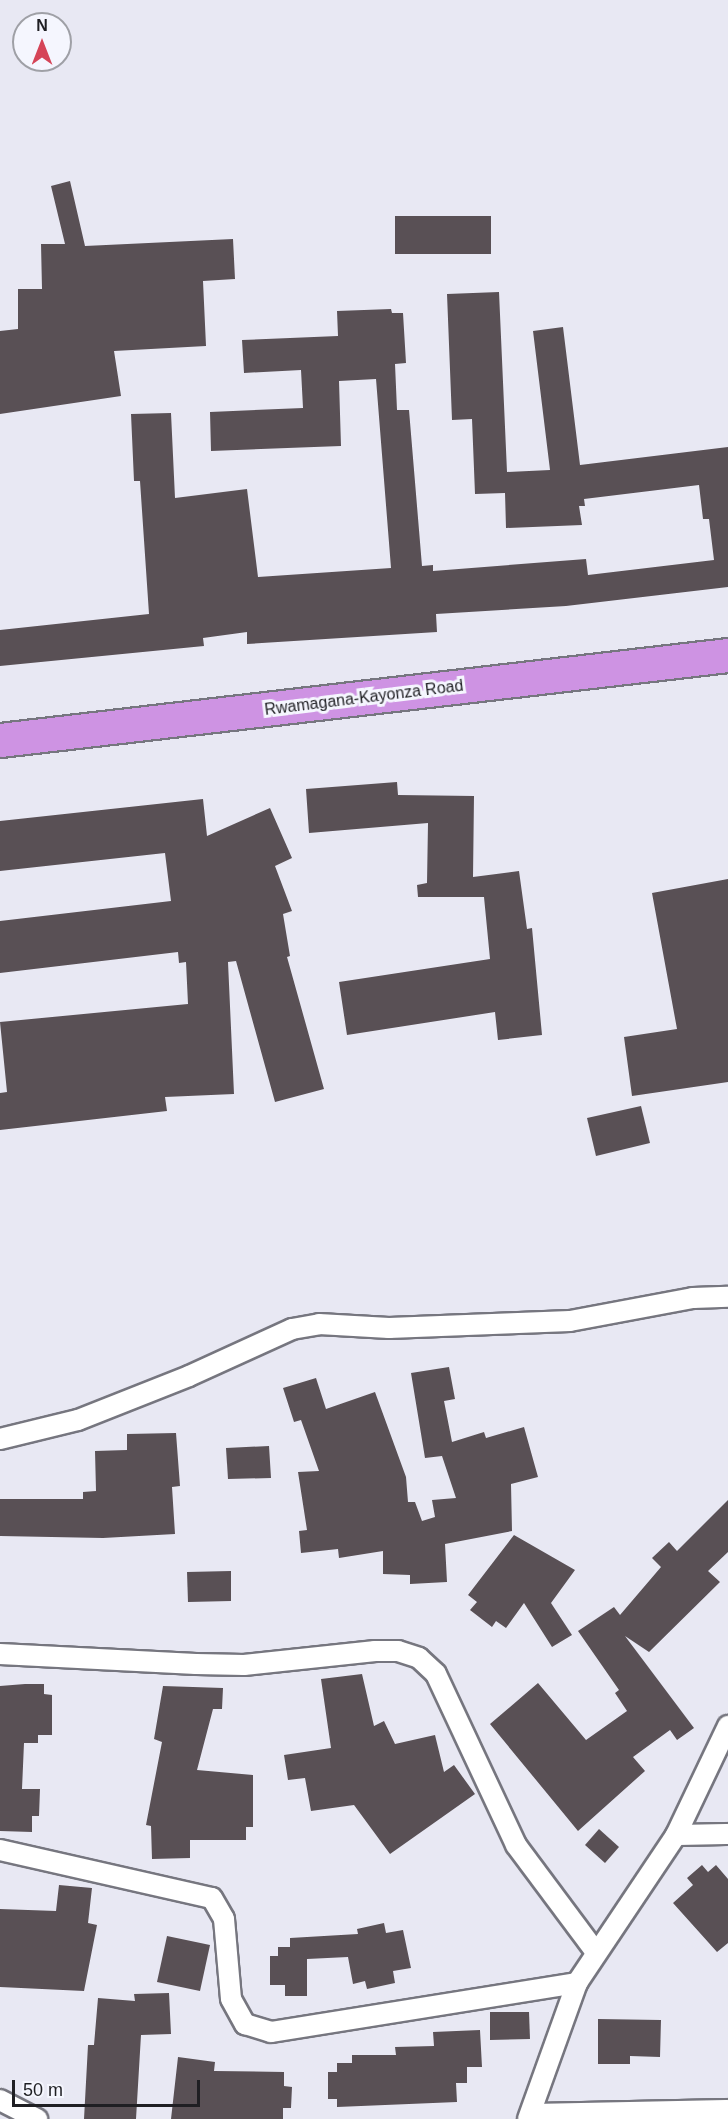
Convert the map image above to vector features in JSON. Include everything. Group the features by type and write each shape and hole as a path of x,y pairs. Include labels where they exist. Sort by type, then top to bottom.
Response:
{"highway":[{"name":"Rwamagana-Kayonza Road","path":"0,740 728,655"}],"street":[{"path":"0,1439 78,1420 292,1329 319,1324 389,1328 570,1321 693,1298 728,1297"},
{"path":"0,1654 220,1665 375,1651 398,1651 419,1658 436,1674 516,1845 596,1951"},
{"path":"728,1726 676,1835 596,1951 578,1983 529,2116 728,2110"},
{"path":"676,1835 728,1834"},
{"path":"0,1850 212,1898 224,1918 231,1999 245,2024 271,2032 578,1983"},
{"path":"0,2100 37,2119"}],"building":[{"path":"70,181 85,246 233,239 235,279 203,281 206,346 114,351 121,396 0,414 0,331 18,329 18,289 42,289 41,244 65,244 51,186"},
{"path":"395,216 491,216 491,254 395,254"},
{"path":"499,292 507,472 550,470 533,331 563,327 580,465 728,447 728,587 566,606 436,614 437,632 247,644 247,632 203,638 204,646 0,666 0,630 149,614 140,481 134,481 131,414 171,413 175,498 247,489 258,577 391,568 376,379 339,381 341,446 211,451 210,412 303,408 301,370 244,373 242,340 338,336 337,311 391,309 392,313 403,313 406,363 395,364 397,410 409,410 422,566 433,565 433,571 586,559 588,575 714,560 709,519 703,519 699,485 584,499 585,506 579,506 582,525 506,528 505,493 475,494 472,419 452,420 447,294"},
{"path":"397,782 398,795 474,796 473,877 519,871 527,929 532,928 542,1035 498,1040 495,1012 347,1035 339,982 490,959 484,897 418,897 417,885 427,883 428,823 309,833 306,789"},
{"path":"203,799 207,836 270,808 292,858 275,866 292,911 283,914 290,956 287,957 324,1089 275,1102 236,961 228,962 234,1094 165,1097 167,1111 0,1130 0,1093 7,1092 0,1022 188,1004 186,962 179,963 178,952 0,973 0,921 171,901 165,853 0,871 0,821"},
{"path":"728,879 728,1082 632,1096 624,1037 677,1029 652,893"},
{"path":"641,1106 650,1143 596,1156 587,1118"},
{"path":"449,1367 455,1399 444,1401 452,1442 484,1432 486,1438 524,1427 538,1477 511,1484 512,1531 445,1544 447,1582 410,1584 410,1575 383,1574 383,1551 339,1558 338,1549 301,1553 299,1531 307,1530 298,1472 319,1471 301,1420 294,1422 283,1388 316,1378 326,1409 375,1392 406,1477 408,1502 415,1502 422,1521 435,1517 432,1500 456,1498 442,1456 425,1458 411,1373"},
{"path":"176,1433 180,1486 172,1487 175,1534 103,1538 0,1536 0,1499 83,1499 83,1492 96,1491 95,1451 127,1450 127,1434"},
{"path":"269,1446 271,1478 228,1479 226,1448"},
{"path":"728,1500 728,1552 708,1571 720,1582 649,1652 625,1636 694,1728 677,1740 670,1730 633,1757 645,1771 578,1831 490,1724 538,1683 586,1740 627,1711 615,1693 619,1690 578,1631 614,1607 620,1615 661,1567 652,1558 669,1542 677,1551"},
{"path":"514,1535 575,1570 551,1603 572,1635 552,1647 524,1603 506,1628 496,1621 492,1627 470,1610 477,1602 468,1595"},
{"path":"231,1571 231,1601 188,1602 187,1572"},
{"path":"362,1674 374,1726 384,1721 395,1744 435,1735 444,1772 454,1765 475,1794 390,1854 354,1805 311,1811 305,1778 288,1780 284,1755 331,1748 321,1679"},
{"path":"44,1684 44,1694 52,1695 52,1735 38,1735 38,1743 24,1743 22,1789 40,1789 39,1816 32,1816 32,1832 0,1831 0,1686"},
{"path":"163,1686 223,1688 222,1709 213,1709 197,1770 253,1775 253,1827 246,1827 246,1840 190,1840 190,1858 152,1859 151,1826 146,1825 162,1742 154,1739"},
{"path":"599,1829 619,1847 605,1863 585,1845"},
{"path":"702,1865 708,1872 716,1865 728,1879 728,1943 717,1952 673,1903 693,1885 687,1878"},
{"path":"59,1885 92,1888 88,1923 97,1925 84,1991 0,1987 0,1909 56,1911"},
{"path":"384,1923 386,1933 403,1930 411,1968 393,1971 395,1983 367,1989 365,1981 353,1984 348,1957 307,1959 307,1996 285,1996 285,1985 270,1985 270,1956 278,1956 278,1947 290,1947 290,1938 358,1934 357,1929"},
{"path":"167,1936 210,1945 200,1991 157,1982"},
{"path":"169,1993 171,2034 141,2035 136,2119 84,2119 88,2045 94,2045 98,1998 135,2001 134,1994"},
{"path":"490,2012 529,2012 530,2039 490,2040"},
{"path":"598,2019 661,2020 660,2057 630,2056 630,2064 598,2064"},
{"path":"480,2030 482,2067 467,2067 467,2083 456,2083 457,2102 337,2107 337,2099 328,2099 328,2072 337,2072 337,2063 352,2063 352,2055 396,2055 395,2047 434,2046 433,2032"},
{"path":"178,2057 215,2062 214,2071 284,2072 284,2086 292,2087 291,2108 283,2108 283,2119 171,2119"}]}
